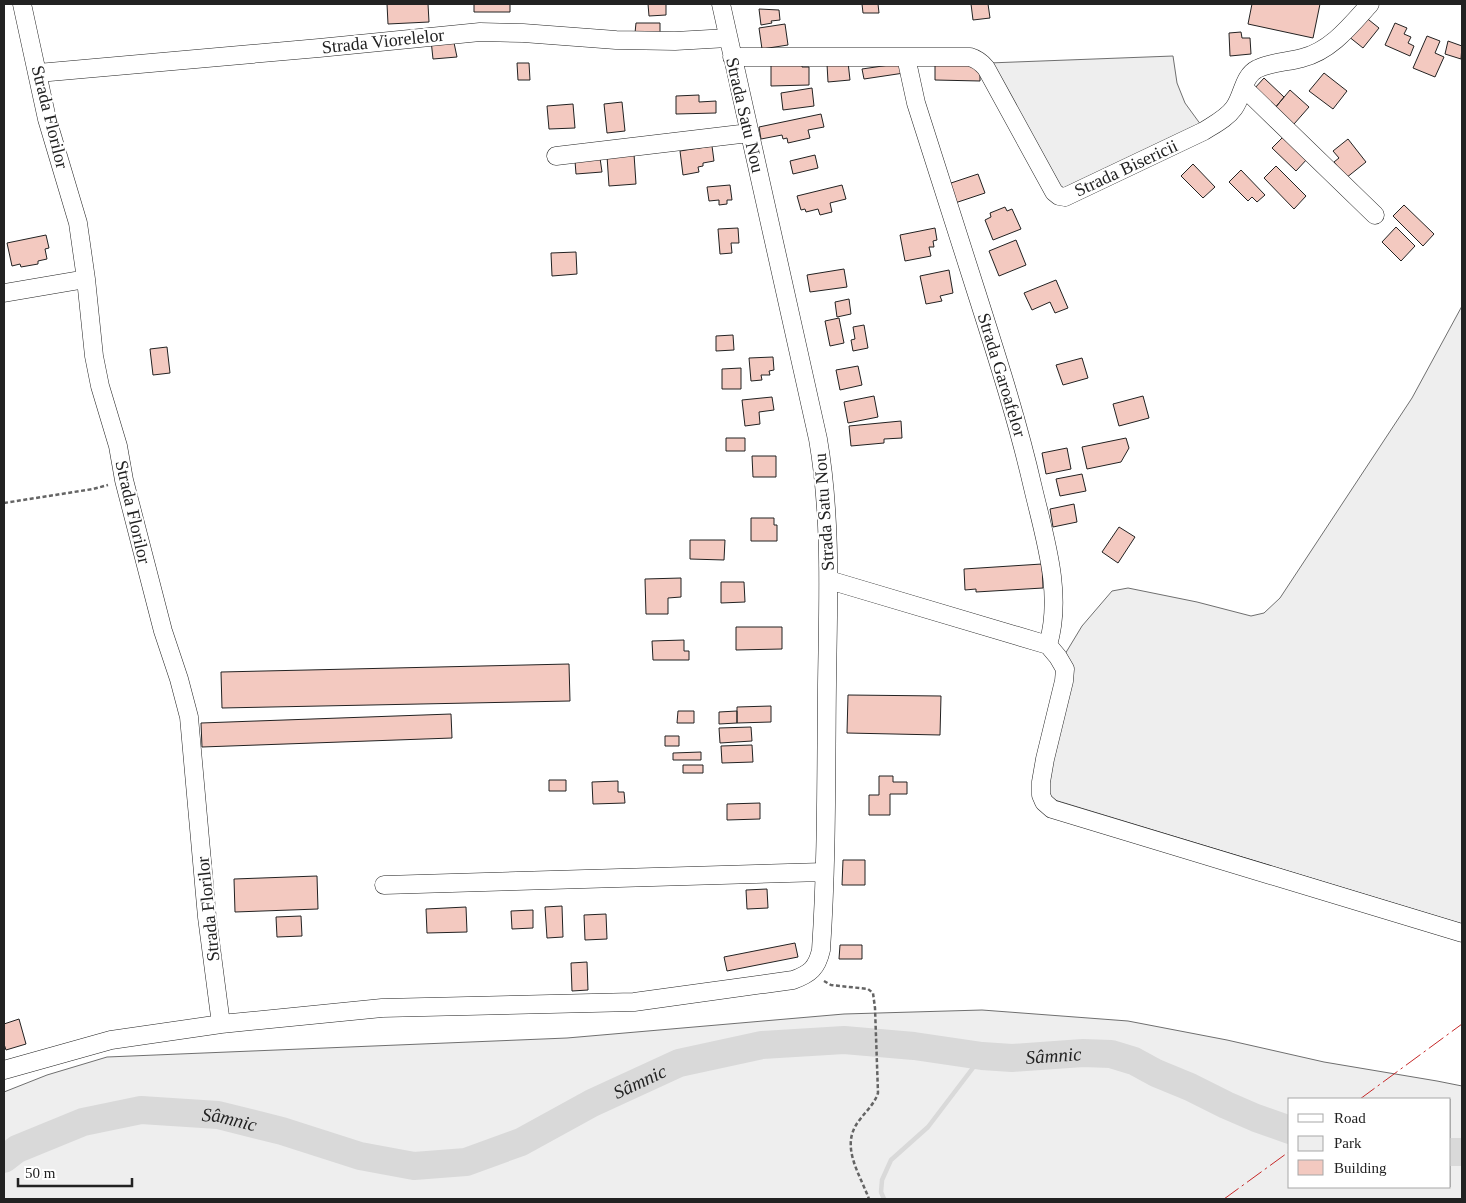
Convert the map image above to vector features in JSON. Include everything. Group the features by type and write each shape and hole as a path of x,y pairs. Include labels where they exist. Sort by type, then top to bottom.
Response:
{"street":[{"name":"Strada Florilor","path":"22,4 47,119 78,223 94,356 100,386 118,446 124,480 163,631 179,679 189,718 207,917 221,1024"},
{"name":"Strada Satu Nou","path":"721,4 820,453 827,503 828,580 824,872 821,950 819,960 813,969"},
{"name":"Strada Bisericii","path":"906,57 970,57 981,62 1054,192 1059,196 1065,197 1216,124 1234,108 1240,99 1250,74 1257,69 1304,58 1320,51 1336,40 1370,4"},
{"name":"Strada Viorelelor","path":"38,73 480,32 514,32 616,40 675,41 728,38"},
{"path":"732,57 906,57"},
{"name":"Strada Garoafelor","path":"906,57 916,103 1006,383 1024,446 1051,569 1054,604 1052,630 1048,645"},
{"path":"1244,88 1375,215"},
{"path":"556,156 749,133"},
{"path":"4,294 86,279"},
{"path":"828,580 1048,645 1065,669 1064,682 1044,759 1041,782 1041,795 1044,802 1052,808 1462,933"},
{"path":"384,885 824,872"},
{"path":"4,1070 111,1040 221,1024 382,1008 634,1002 793,980 806,976 813,969"}],"path":[{"path":"4,503 93,489 124,480"},
{"path":"813,969 831,985 868,988 873,993 878,1093 875,1102 857,1123 850,1140 850,1153 869,1199"}],"green space":[{"path":"1173,56 1177,83 1185,103 1201,125 1066,190 1059,189 989,63"},
{"path":"1462,306 1462,924 1048,798 1059,664 1082,626 1112,591 1128,588 1197,602 1251,616 1264,613 1280,598 1412,398"},
{"path":"982,1010 1128,1021 1227,1040 1324,1062 1462,1086 1462,1199 4,1199 4,1092 47,1075 107,1057 567,1038 844,1014"}],"building":[{"path":"387,4 428,4 429,22 388,24"},
{"path":"474,4 510,4 510,12 474,12"},
{"path":"648,4 666,4 666,15 649,16"},
{"path":"862,4 878,4 879,13 863,13"},
{"path":"971,4 988,4 990,18 973,20"},
{"path":"1252,4 1320,4 1313,38 1248,24"},
{"path":"759,9 779,10 780,20 761,25"},
{"path":"1364,16 1379,28 1363,48 1348,36"},
{"path":"636,23 660,23 660,34 635,33"},
{"path":"1395,23 1407,28 1404,34 1411,37 1408,43 1414,46 1410,56 1385,45"},
{"path":"785,24 788,45 762,49 759,28"},
{"path":"1241,32 1242,38 1250,38 1251,54 1230,56 1229,33"},
{"path":"1427,36 1440,41 1435,53 1444,57 1435,77 1413,68"},
{"path":"453,38 457,57 433,59 431,40"},
{"path":"1448,41 1462,46 1461,59 1445,54"},
{"path":"848,62 850,80 828,82 827,64"},
{"path":"517,63 529,63 530,80 518,80"},
{"path":"771,63 802,63 802,67 809,67 809,85 771,86"},
{"path":"903,63 904,73 864,79 862,69"},
{"path":"935,64 980,65 980,81 935,80"},
{"path":"1324,73 1347,91 1333,109 1309,91"},
{"path":"1264,78 1284,97 1275,108 1254,89"},
{"path":"812,88 814,106 783,110 781,93"},
{"path":"1290,90 1309,107 1294,124 1275,108"},
{"path":"699,95 699,102 716,101 716,113 676,114 676,96"},
{"path":"622,102 625,131 607,133 604,104"},
{"path":"573,104 575,128 549,129 547,106"},
{"path":"821,114 824,127 808,130 810,138 788,143 787,138 783,139 782,135 761,139 759,127"},
{"path":"1285,135 1308,158 1296,171 1272,148"},
{"path":"1348,139 1366,162 1346,178 1334,162 1339,158 1333,151"},
{"path":"712,146 714,161 703,163 703,166 698,167 699,172 683,175 680,151"},
{"path":"634,154 636,184 609,186 607,156"},
{"path":"815,155 818,168 793,174 790,161"},
{"path":"600,158 602,172 576,174 575,161"},
{"path":"1193,164 1215,187 1203,198 1181,176"},
{"path":"1276,166 1306,196 1294,209 1264,178"},
{"path":"1241,170 1265,195 1257,202 1252,197 1248,201 1229,182"},
{"path":"978,174 985,193 955,203 948,184"},
{"path":"730,185 732,200 727,200 727,204 719,205 719,200 709,201 707,187"},
{"path":"842,185 846,199 830,203 832,212 820,215 818,209 806,212 805,209 801,210 797,196"},
{"path":"1404,205 1434,234 1423,246 1393,216"},
{"path":"1005,207 1007,211 1012,209 1021,229 993,240 985,220 991,217 990,213"},
{"path":"1396,227 1415,246 1401,261 1382,242"},
{"path":"738,228 739,243 731,243 732,253 720,254 718,229"},
{"path":"935,228 937,240 933,241 934,247 929,247 931,256 905,261 900,235"},
{"path":"46,235 49,248 45,249 47,259 38,261 38,264 21,267 20,264 12,266 7,243"},
{"path":"1016,240 1026,265 999,276 989,251"},
{"path":"576,252 577,274 552,276 551,253"},
{"path":"844,269 847,287 810,292 807,275"},
{"path":"949,270 953,293 940,296 942,301 926,304 920,276"},
{"path":"1056,280 1068,308 1055,313 1050,302 1032,310 1024,293"},
{"path":"849,299 851,314 837,317 835,302"},
{"path":"839,318 844,343 830,346 825,321"},
{"path":"864,325 868,348 853,351 851,340 855,339 853,327"},
{"path":"733,335 734,350 716,351 716,336"},
{"path":"167,347 170,373 153,375 150,349"},
{"path":"773,357 774,370 769,371 770,375 761,375 762,380 751,381 749,358"},
{"path":"1082,358 1088,378 1063,385 1056,365"},
{"path":"858,366 862,385 840,390 836,370"},
{"path":"741,368 741,389 722,389 722,369"},
{"path":"874,396 878,417 848,423 844,402"},
{"path":"1143,396 1149,418 1119,426 1113,404"},
{"path":"772,397 774,410 759,412 760,424 745,426 742,400"},
{"path":"901,421 902,438 884,439 884,443 851,446 849,426"},
{"path":"726,438 745,438 745,451 726,451"},
{"path":"1126,438 1129,448 1121,462 1087,469 1082,447"},
{"path":"1067,448 1071,469 1046,474 1042,453"},
{"path":"752,456 776,456 776,477 753,477"},
{"path":"1082,474 1086,491 1060,496 1056,479"},
{"path":"1074,504 1077,522 1053,527 1050,509"},
{"path":"751,518 774,518 774,525 777,525 777,541 751,541"},
{"path":"1119,527 1135,537 1118,563 1102,552"},
{"path":"690,540 725,540 724,560 690,559"},
{"path":"1042,564 1043,588 976,592 976,589 965,590 964,569"},
{"path":"681,578 681,597 668,598 668,614 646,614 645,579"},
{"path":"721,582 744,582 745,602 721,603"},
{"path":"736,627 782,627 782,649 736,650"},
{"path":"684,640 684,651 689,651 689,660 653,660 652,641"},
{"path":"569,664 570,701 222,708 221,672"},
{"path":"848,695 941,696 940,735 847,733"},
{"path":"771,706 771,722 737,723 737,707"},
{"path":"678,711 694,711 694,723 677,723"},
{"path":"737,711 737,723 719,724 719,712"},
{"path":"451,714 452,738 202,747 201,723"},
{"path":"751,727 752,741 720,743 719,728"},
{"path":"665,736 679,736 679,746 665,746"},
{"path":"752,745 753,762 722,763 721,746"},
{"path":"701,752 701,760 673,760 673,753"},
{"path":"683,765 703,765 703,773 683,773"},
{"path":"879,776 893,776 893,782 907,782 907,794 890,794 890,815 869,815 869,795 879,795"},
{"path":"549,780 566,780 566,791 549,791"},
{"path":"618,781 618,792 624,792 625,803 593,804 592,782"},
{"path":"760,803 760,819 727,820 727,804"},
{"path":"843,860 865,860 865,885 842,885"},
{"path":"317,876 318,909 235,912 234,879"},
{"path":"767,889 768,908 747,909 746,890"},
{"path":"562,906 563,937 547,938 545,907"},
{"path":"466,907 467,932 427,933 426,909"},
{"path":"533,910 533,928 512,929 511,911"},
{"path":"606,914 607,939 585,940 584,915"},
{"path":"301,916 302,936 277,937 276,917"},
{"path":"795,943 798,957 727,971 724,957"},
{"path":"840,945 862,945 862,959 839,959"},
{"path":"587,962 588,990 572,991 571,963"},
{"path":"19,1019 26,1044 6,1050 4,1044 4,1024"}],"waterway":[{"name":"Sâmnic","path":"4,1159 17,1149 83,1122 141,1110 218,1115 282,1131 360,1156 414,1166 466,1162 521,1142 592,1103 679,1063 762,1045 844,1040 1012,1058 1083,1053 1111,1054 1134,1061 1226,1105 1288,1129"},
{"path":"884,1199 881,1192 882,1180 891,1160 928,1127 982,1056"},
{"name":"Sâmnic","path":"1451,1152 1462,1152"}],"power":[{"path":"1361,1098 1462,1024"},
{"path":"1224,1199 1288,1152"}]}
